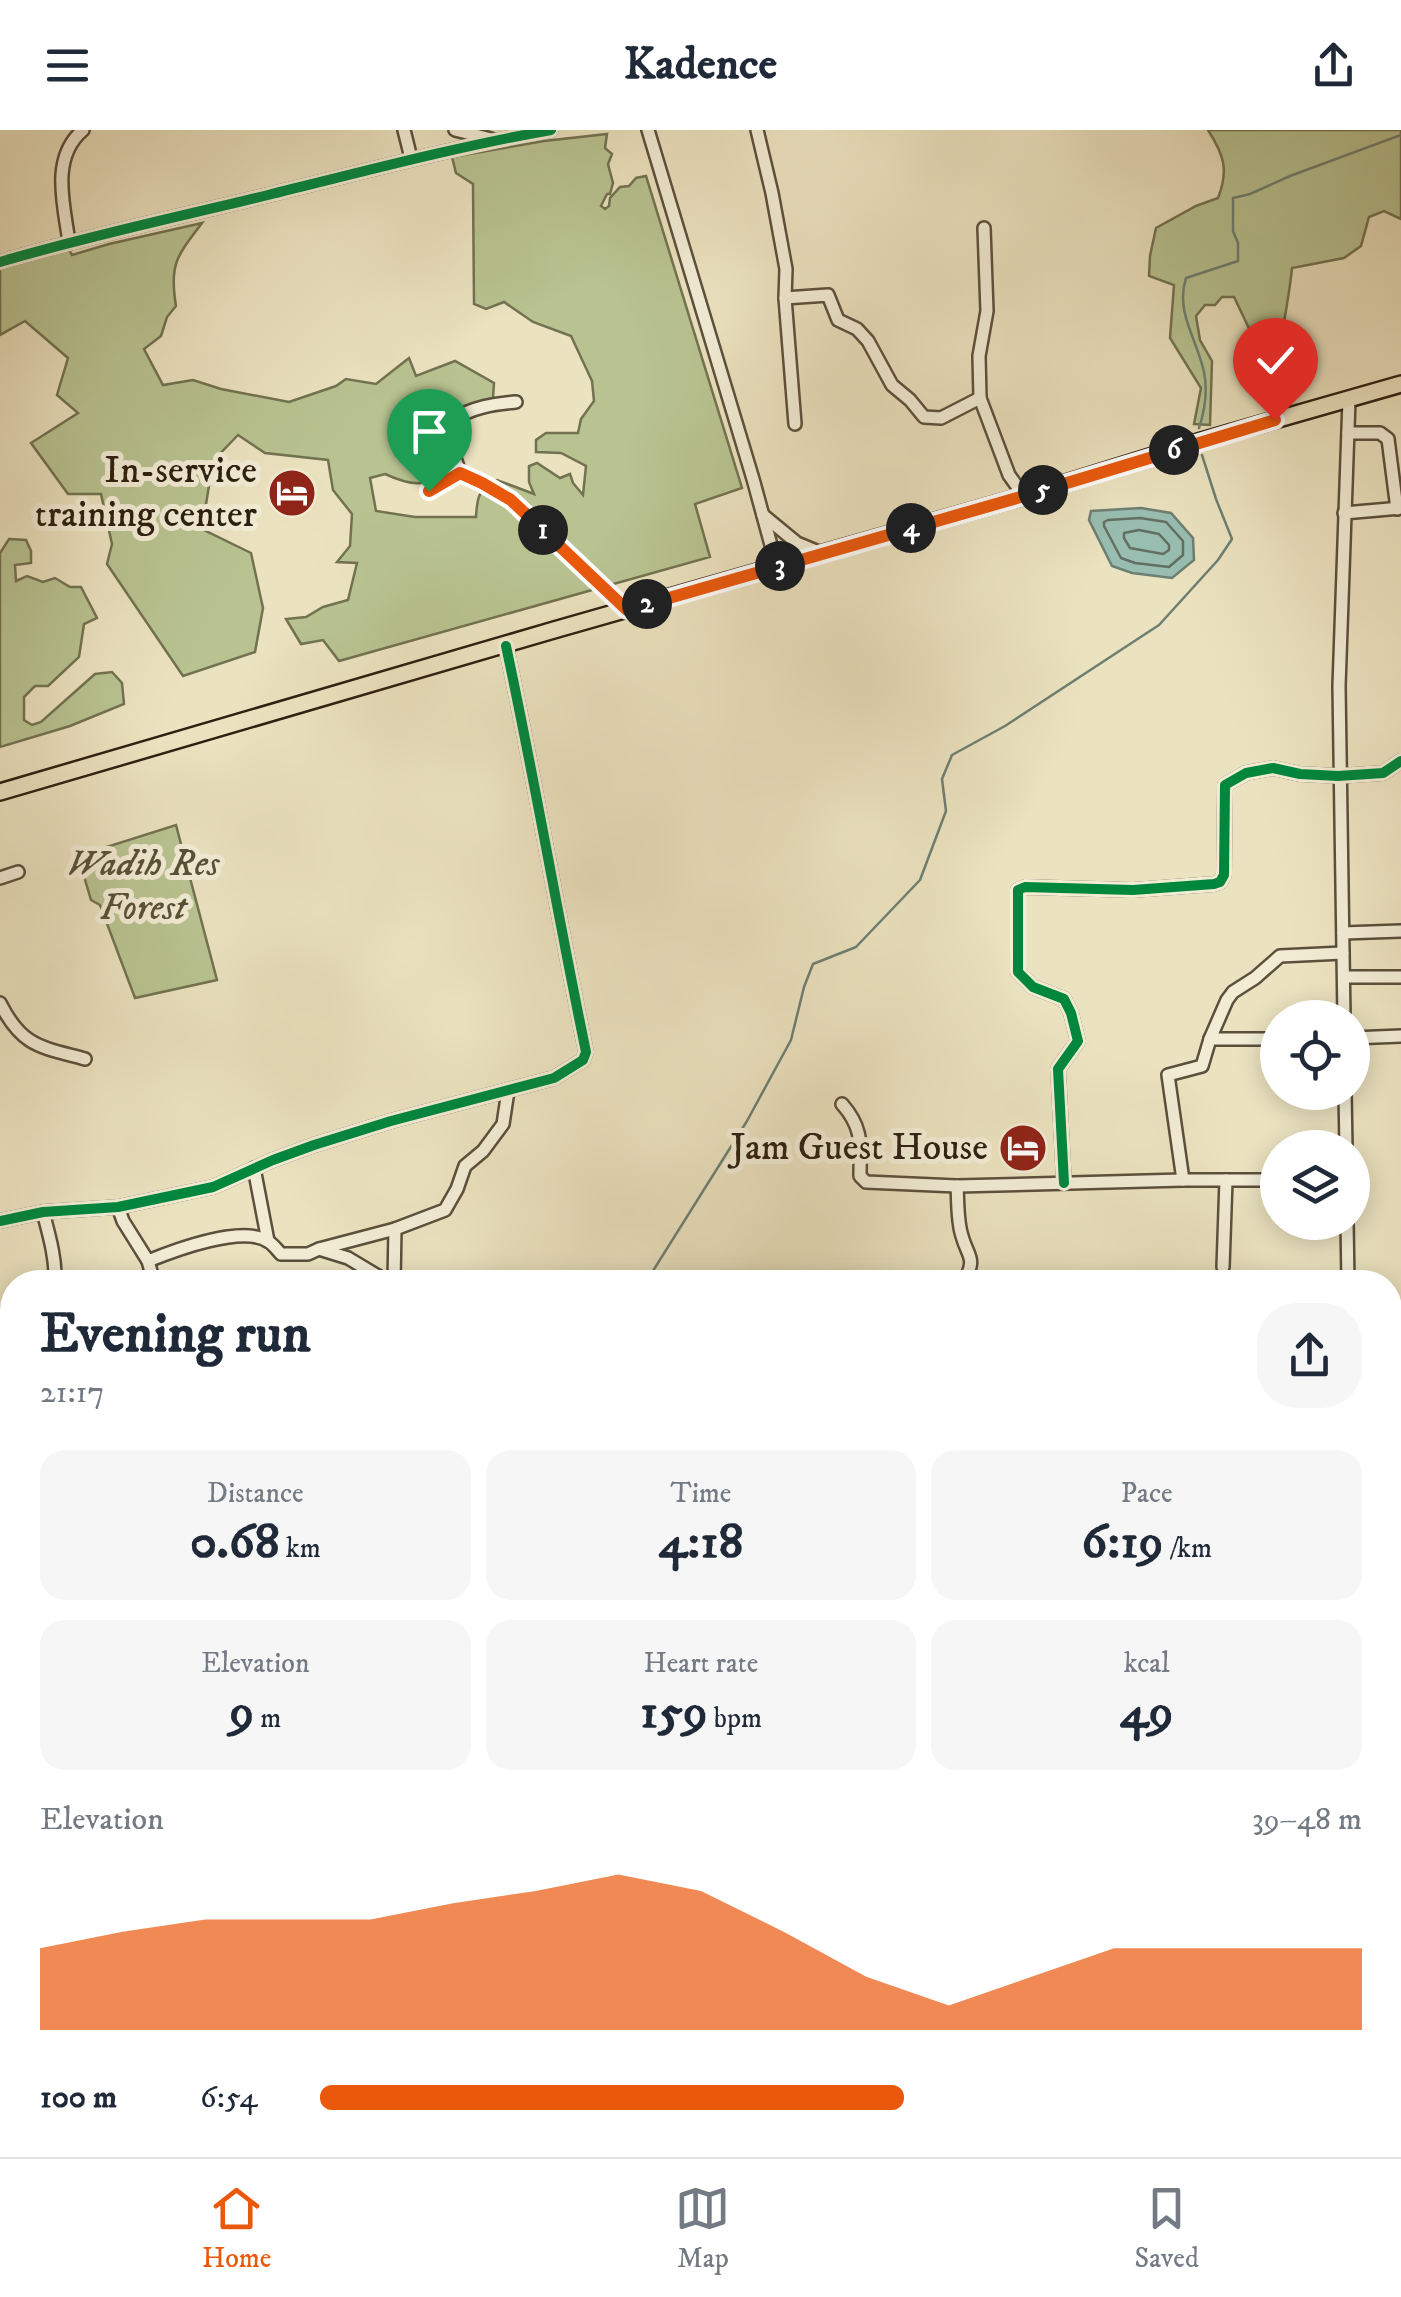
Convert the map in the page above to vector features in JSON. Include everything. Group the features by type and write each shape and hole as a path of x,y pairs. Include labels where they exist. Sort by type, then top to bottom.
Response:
{"main road":[{"path":"0,792 1401,384"}],"street":[{"path":"69,242 61,179 65,158 74,138 83,130"},
{"path":"404,130 411,158"},
{"path":"456,130 495,140"},
{"path":"0,262 411,158 552,130"},
{"path":"648,130 776,567"},
{"path":"758,130 784,257 794,424"},
{"path":"984,228 987,311 979,356 980,398 1008,475 1024,496"},
{"path":"786,298 828,295 838,320 857,329 868,341 892,385 924,416 940,418 980,398"},
{"path":"1344,1000 1338,776 1350,400"},
{"path":"516,402 465,412 453,420 454,455 460,473 511,500 627,610"},
{"path":"1344,513 1399,509 1388,439 1380,433 1348,433"},
{"path":"429,491 460,473"},
{"path":"763,515 797,543 823,554"},
{"path":"0,1221 43,1212 118,1207 212,1187 314,1145 554,1078 583,1060 586,1052 506,646"},
{"path":"1064,1183 1058,1069 1078,1041 1064,998 1033,987 1018,972 1018,890 1133,890 1220,882 1224,874 1224,799 1228,782 1246,772 1272,768 1300,774 1383,774 1401,762"},
{"path":"0,878 18,872"},
{"path":"1343,933 1401,931"},
{"path":"1183,1180 1168,1075 1202,1066 1228,1000 1280,956 1344,953"},
{"path":"1344,978 1401,978"},
{"path":"0,1003 19,1034 30,1042 85,1059"},
{"path":"1370,1037 1401,1036"},
{"path":"1210,1039 1260,1039"},
{"path":"254,1168 268,1241 280,1254 308,1254 394,1228 445,1210 466,1166 503,1124 508,1091"},
{"path":"842,1104 854,1118 861,1136 860,1176 866,1182 957,1186 1260,1180"},
{"path":"1223,1267 1226,1180"},
{"path":"957,1186 962,1237 971,1258 968,1270"},
{"path":"118,1207 151,1270"},
{"path":"43,1212 54,1270"},
{"path":"392,1270 394,1228"},
{"path":"148,1260 246,1235 268,1241"},
{"path":"1347,1240 1348,1270"},
{"path":"319,1248 370,1270"}],"green space":[{"path":"1208,130 1401,130 1401,219 1384,211 1369,217 1361,246 1344,258 1292,268 1279,364 1267,366 1234,297 1222,297 1215,305 1205,305 1196,316 1200,340 1212,361 1210,425 1194,424 1201,388 1170,338 1174,285 1149,276 1156,228 1218,198 1223,163"},
{"path":"607,134 605,148 612,154 608,164 613,183 601,206 609,206 610,198 620,187 646,176 742,488 695,504 710,557 339,661 323,640 301,644 286,619 306,617 348,600 357,563 337,562 350,546 352,514 333,490 328,460 265,453 238,435 213,461 202,529 251,553 263,608 255,652 183,676 107,564 112,544 101,494 68,494 31,443 78,413 57,395 68,358 25,321 0,335 0,267 68,248 72,255 202,223 177,261 176,306 167,317 161,336 144,349 163,385 193,380 289,402 346,379 376,384 409,358 416,376 455,361 494,383 493,398 461,407 444,400 412,400 414,437 448,442 451,465 420,483 385,474 370,478 376,511 415,517 476,517 480,495 497,480 534,494 529,466 537,463 560,478 570,474 583,495 586,466 561,453 536,452 536,440 546,433 578,433 581,419 594,401 592,381 571,336 533,322 504,302 486,309 474,304 473,184 456,173 452,157"},
{"path":"9,539 26,540 31,551 31,563 15,565 16,581 27,576 43,582 55,578 70,587 81,587 97,618 84,624 79,657 48,686 35,686 24,697 24,720 32,725 41,722 95,674 112,672 122,683 124,704 70,726 0,747 0,553"},
{"name":"Wadih Res Forest","path":"176,825 217,980 135,998 100,905 91,900 78,856"}],"water":[{"path":"1141,508 1171,513 1193,538 1194,560 1172,578 1112,566 1089,520 1091,511"}],"waterway":[{"path":"1199,428 1205,379 1185,314 1183,290 1186,278 1238,261 1233,198 1401,135"},
{"path":"654,1270 747,1121 791,1040 813,964 856,947 920,880 946,811 942,779 952,755 1005,726 1159,625 1218,560 1232,539 1202,455"}],"cycle path":[{"path":"0,262 409,160 551,130"},
{"path":"0,1221 43,1212 118,1207 213,1187 314,1145 554,1078 583,1060 586,1052 506,646"},
{"path":"1064,1183 1058,1069 1078,1041 1064,999 1033,987 1018,972 1018,890 1133,890 1220,882 1224,875 1225,785 1246,773 1273,768 1338,776 1383,773 1401,761"}],"place":[{"name":"In-service training center","path":"292,493"},
{"name":"Jam Guest House","path":"1023,1148"}],"route":[{"path":"429,491 460,473 511,500 627,610 1275,420"}]}
